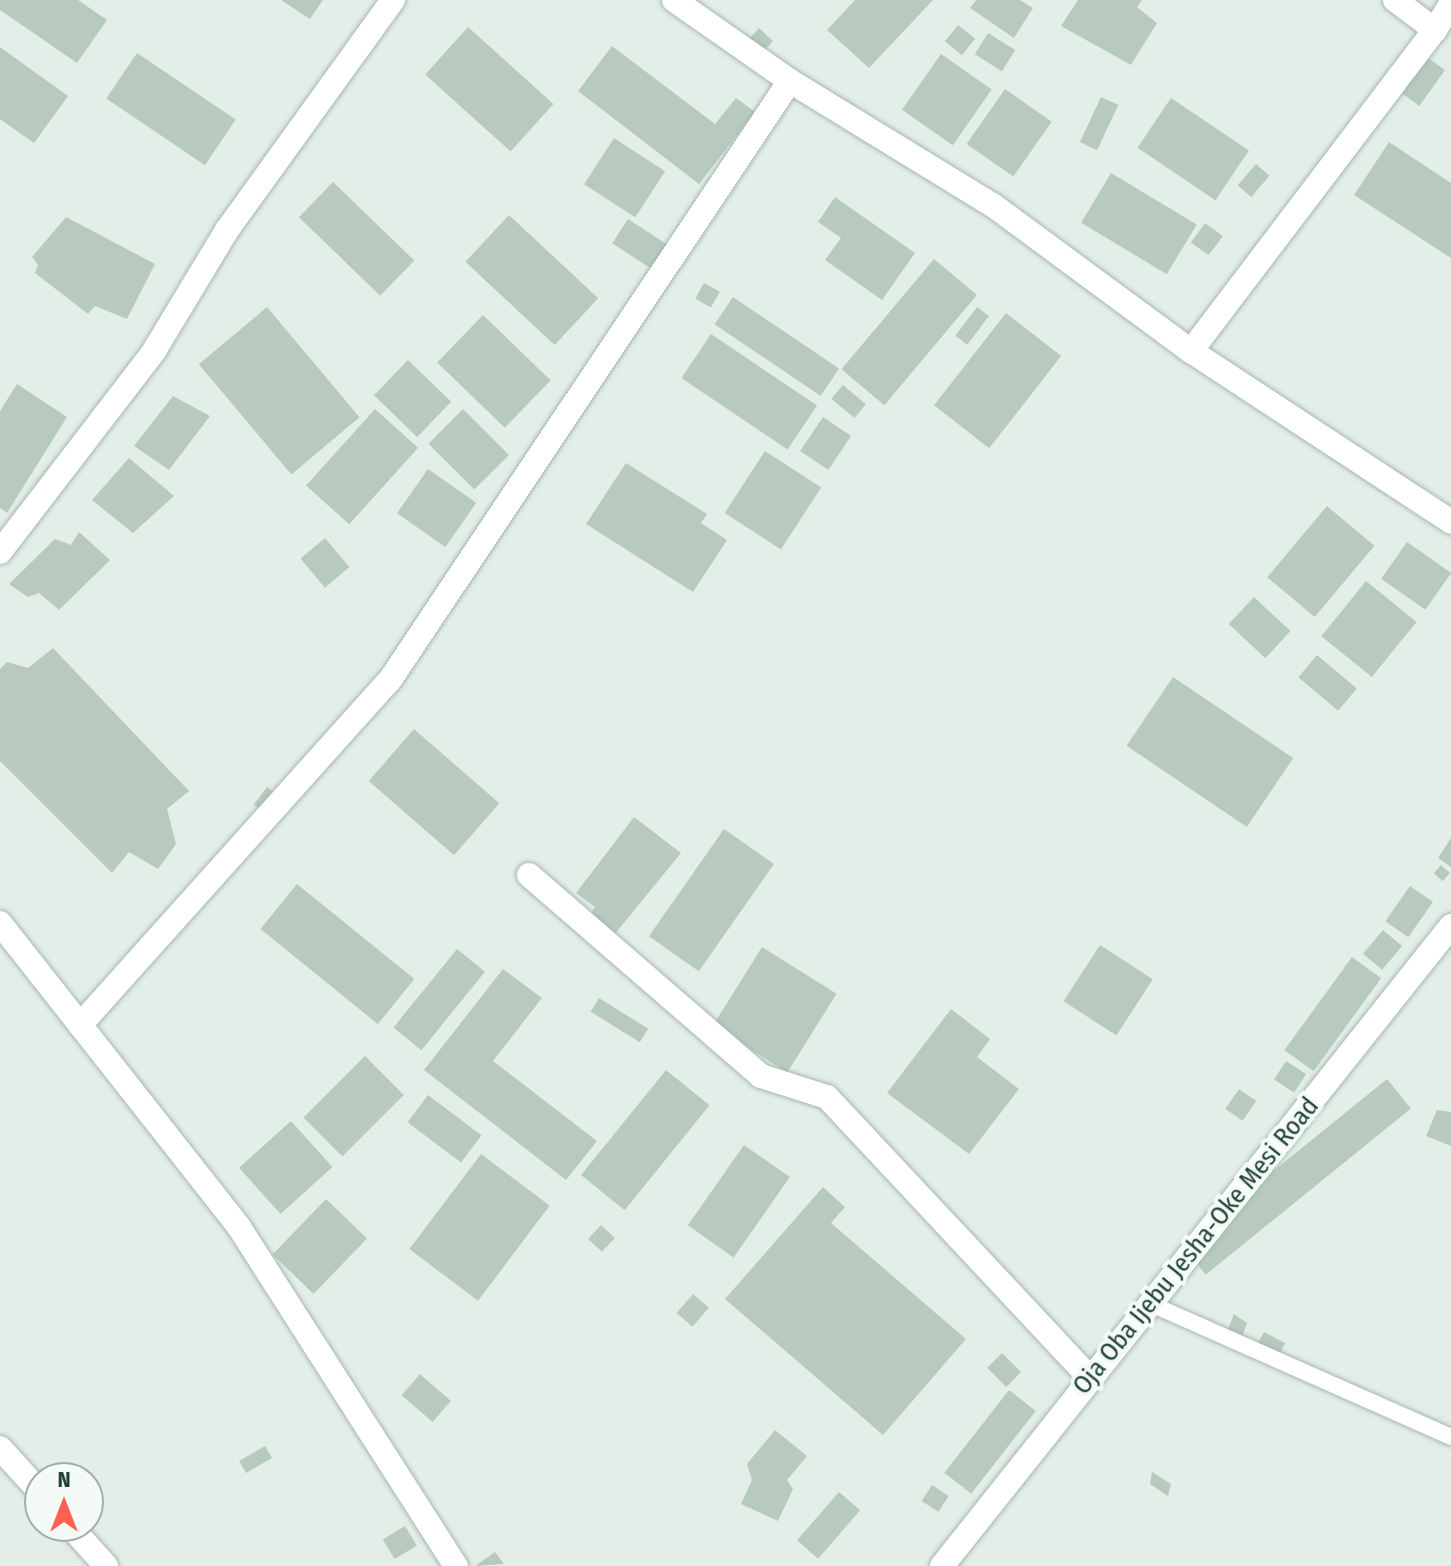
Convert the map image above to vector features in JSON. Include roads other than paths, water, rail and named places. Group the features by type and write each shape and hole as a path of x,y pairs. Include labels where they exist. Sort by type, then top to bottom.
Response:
{"street":[{"path":"0,552 154,351 227,230 393,0"},
{"path":"674,0 790,81 994,206 1191,351 1451,522"},
{"path":"1395,0 1435,30"},
{"path":"1191,351 1435,30 1451,3"},
{"path":"80,1025 390,680 790,81"},
{"path":"529,875 761,1076 827,1097 1089,1377"},
{"path":"0,923 239,1227 456,1566"},
{"name":"Oja Oba Ijebu Jesha-Oke Mesi Road","path":"942,1566 1089,1377 1151,1304 1451,926"},
{"path":"0,1448 24,1474"},
{"path":"84,1542 106,1566"}],"lane":[{"path":"1151,1304 1451,1437"}]}
